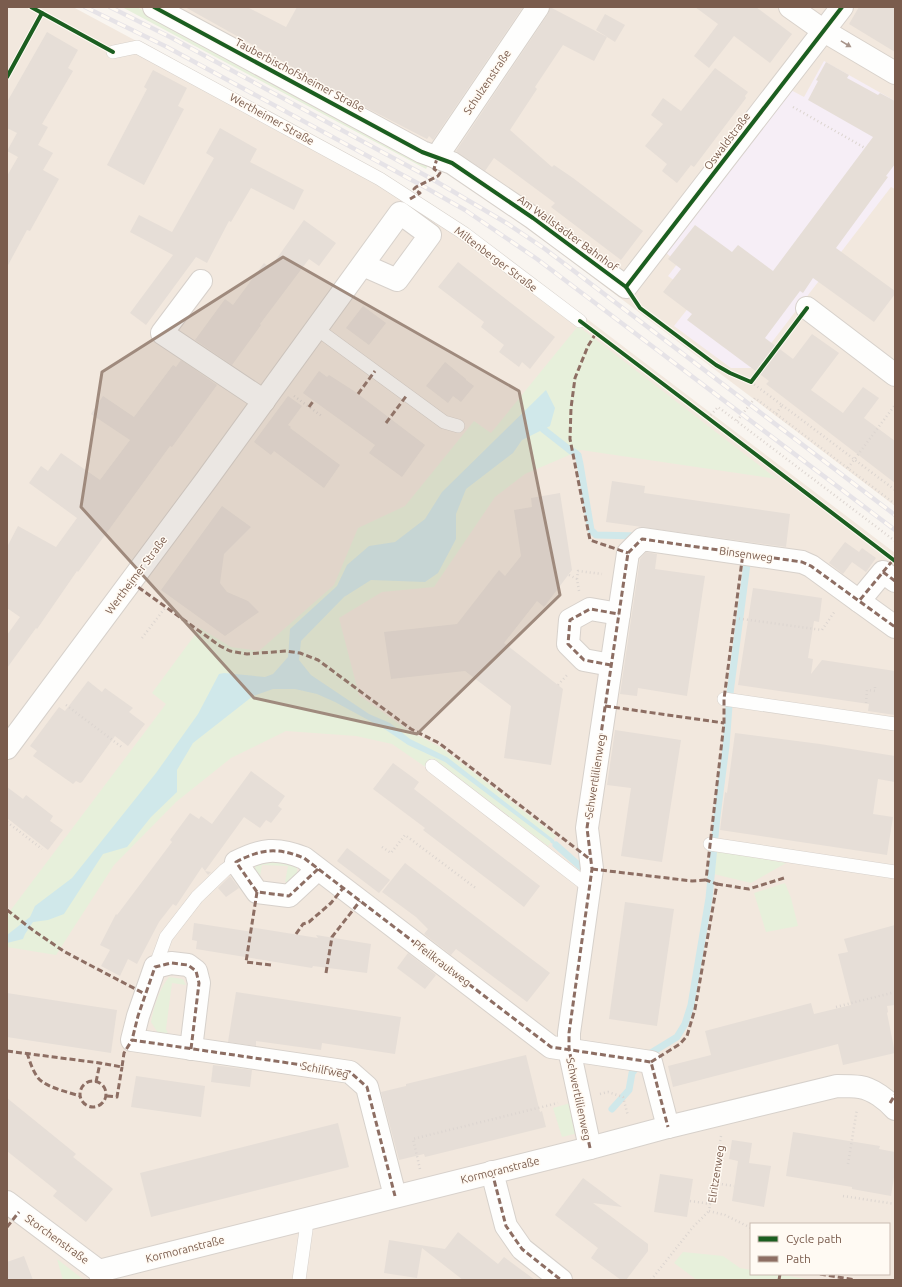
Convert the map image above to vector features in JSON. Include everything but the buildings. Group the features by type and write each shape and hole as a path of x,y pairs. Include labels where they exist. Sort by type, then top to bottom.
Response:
{"street":[{"name":"Tauberbischofsheimer Straße","path":"154,7 422,152 437,158"},
{"name":"Schulzenstraße","path":"437,158 538,7"},
{"path":"790,7 824,31 895,73"},
{"name":"Oswaldstraße","path":"626,287 842,7"},
{"name":"Am Wallstadter Bahnhof","path":"437,158 452,163 533,218 626,287"},
{"name":"Wertheimer Straße","path":"7,748 264,402 405,206 430,235 397,280 363,265"},
{"path":"201,281 162,333 264,402"},
{"path":"807,308 895,375"},
{"name":"Binsenweg","path":"628,553 642,539 802,562 811,566 895,627"},
{"name":"Schwertlilienweg","path":"590,1148 569,1049 569,1032 592,869 587,828 628,553"},
{"path":"853,597 883,572 895,581"},
{"path":"611,665 584,660 568,644 570,620 590,610 619,614"},
{"name":"Pfeilkrautweg","path":"236,862 261,852 277,850 292,853 304,858 551,1047 569,1049"},
{"path":"236,862 257,892 289,896 318,869"},
{"path":"155,967 170,963 188,965 196,971 199,983 191,1049"},
{"name":"Schilfweg","path":"155,967 138,1016 132,1040 350,1072 367,1087 395,1196"},
{"name":"Schwertlilienweg","path":"569,1049 651,1062 668,1127"},
{"name":"Kormoranstraße","path":"101,1275 304,1219 837,1086 861,1087 893,1103"},
{"path":"492,1172 506,1226 522,1249 561,1280"},
{"name":"Storchenstraße","path":"7,1202 101,1275"}],"lane":[{"name":"Wertheimer Straße","path":"113,52 138,47 380,179 405,206"},
{"name":"Miltenberger Straße","path":"405,206 465,234 580,321"},
{"path":"317,329 444,422 458,426"},
{"path":"724,699 895,724"},
{"path":"432,766 590,887"},
{"path":"710,844 895,872"},
{"name":"Pfeilkrautweg","path":"155,967 166,937 197,897 225,870 236,862"},
{"path":"299,1280 306,1230 304,1219"}],"path":[{"path":"790,105 865,148"},
{"path":"751,382 895,490"},
{"path":"277,384 323,417"},
{"path":"737,421 755,398 895,504"},
{"path":"776,414 782,405"},
{"path":"848,468 895,405"},
{"path":"708,418 718,407 895,540"},
{"path":"578,588 576,579 578,571 625,576"},
{"path":"569,574 576,579"},
{"path":"735,618 822,630 853,597"},
{"path":"142,638 165,608"},
{"path":"62,702 123,748"},
{"path":"7,822 42,849"},
{"path":"382,847 391,852 405,835 477,889"},
{"path":"836,1006 895,992"},
{"path":"848,1164 861,1087"},
{"path":"424,1189 413,1139 608,1092 623,1097 633,1137"},
{"path":"714,1183 734,1186"},
{"path":"843,1196 895,1204"},
{"path":"690,1201 711,1204"},
{"path":"652,1280 693,1227 709,1211"}],"highlighted area":[{"path":"283,257 519,391 560,595 417,734 254,698 81,507 102,372"}],"shaded area":[{"path":"7,7 73,7 384,174 474,233 895,553 895,1280 7,1280"},
{"path":"138,7 895,7 895,506 447,167 428,165"},
{"path":"824,61 895,101 895,189 891,187 752,368 731,368 674,326 697,297 668,276 678,263 665,252 789,89 804,97"}],"green space":[{"path":"122,7 137,7 428,165 426,169"},
{"path":"578,326 777,479 581,450 525,474 495,497 434,587 382,592 339,618 359,695 409,731 442,748 556,836 548,846 434,759 427,768 392,744 356,736 286,731 231,758 176,802 114,865 56,955 7,947 7,915 166,704 152,693 200,628 231,647 259,651 334,585 358,528 405,506 474,421 491,433"},
{"path":"717,851 786,863 751,883 714,874"},
{"path":"266,861 282,862 297,868 297,879 293,883 285,882 288,866 262,865 260,877 254,873 256,864"},
{"path":"785,883 791,898 798,926 766,932 754,893"},
{"path":"169,977 183,979 186,985 172,983 166,1029 170,1039 161,1038 151,1022 157,998"},
{"path":"574,1102 582,1132 562,1137 553,1108"},
{"path":"683,1252 723,1256 740,1268 750,1270 750,1275 782,1275 813,1280 697,1280 674,1263"},
{"path":"57,1259 84,1280 63,1280"}],"water":[{"path":"546,390 555,408 550,426 522,440 513,453 466,489 456,514 456,539 438,573 425,582 371,580 344,597 301,641 299,660 311,675 369,714 390,723 410,739 447,757 554,840 556,845 551,843 445,762 408,745 383,728 317,694 295,689 273,689 253,696 193,743 177,770 177,792 151,817 127,847 103,854 64,914 48,920 33,922 23,939 7,943 7,935 30,917 35,906 72,878 156,773 198,714 219,674 224,673 265,677 273,674 288,657 290,629 337,586 347,565 369,546 395,542 425,519 442,492"}],"waterway":[{"path":"543,429 571,451"},
{"path":"574,452 578,455 580,464 591,530 596,535 639,536"},
{"path":"730,693 748,556"},
{"path":"646,1056 677,1037 685,1024 691,1005 709,898 729,706"},
{"path":"556,845 582,868"},
{"path":"612,1109 629,1090 632,1073 639,1064"}],"railway":[{"path":"85,7 167,47 465,210 537,259 895,530"},
{"path":"110,7 172,38 432,179 508,224 545,249 895,515"}],"marked path":[{"path":"410,199 420,193 414,189 416,187 438,176 440,173 434,169 437,158"},
{"path":"596,333 588,346 575,378 571,408 570,439 590,540 628,553"},
{"path":"358,394 375,371"},
{"path":"386,423 407,395"},
{"path":"309,407 314,400"},
{"path":"628,553 642,539 802,562 811,566 859,601"},
{"path":"590,1148 569,1049 569,1033 592,869 587,828 628,553"},
{"path":"651,1062 680,1044 687,1036 695,1009 717,884 706,880 724,723 724,699 743,553"},
{"path":"883,572 893,560"},
{"path":"895,581 883,572 859,601 895,627"},
{"path":"131,582 220,646 230,651 247,654 286,651 300,653 318,660 411,729 439,743 591,860"},
{"path":"611,665 584,660 568,644 570,620 590,609 619,614"},
{"path":"605,706 724,723"},
{"path":"318,869 289,896 257,892 236,862 253,854 269,851 286,852 304,858 551,1047 651,1062 668,1127"},
{"path":"592,869 692,881 706,880"},
{"path":"717,884 749,889 784,878"},
{"path":"296,934 303,924 309,922 331,903 343,888"},
{"path":"257,892 246,962 271,965"},
{"path":"326,973 332,937 360,901"},
{"path":"7,910 65,952 145,994"},
{"path":"191,1049 199,983 196,971 188,965 171,963 155,967 138,1016 132,1040 350,1072 367,1087 395,1196"},
{"path":"7,1051 122,1067 124,1053 132,1040"},
{"path":"27,1053 32,1067 39,1079 48,1085 80,1096"},
{"path":"96,1082 100,1063"},
{"path":"107,1096 117,1097 122,1067"},
{"path":"93,1081 102,1085 106,1094 102,1103 93,1107 84,1103 80,1094 84,1085 93,1081"},
{"path":"890,1103 895,1095"},
{"path":"492,1172 506,1226 522,1249 561,1280"},
{"path":"7,1227 19,1212"},
{"path":"779,1280 780,1275"},
{"path":"826,1275 855,1280"}],"cycle path":[{"path":"31,7 113,52"},
{"path":"154,7 422,152 452,163 533,218 626,287 640,308 716,365 730,373 751,382 807,308"},
{"path":"626,287 842,7"},
{"path":"7,77 42,13"},
{"path":"580,321 895,561"}]}
